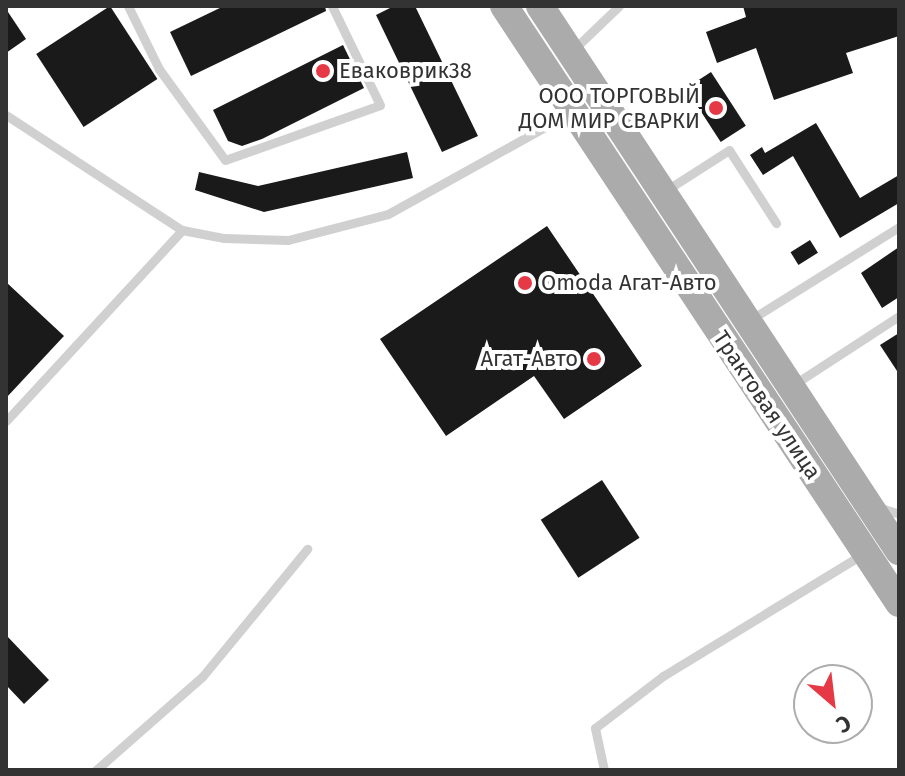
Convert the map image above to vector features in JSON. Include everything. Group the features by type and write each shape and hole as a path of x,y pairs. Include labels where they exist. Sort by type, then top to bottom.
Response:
{"main road":[{"name":"Трактовая улица","path":"504,6 899,603"},
{"name":"Трактовая улица","path":"540,6 867,504 896,535"}],"lane":[{"path":"128,6 159,69 225,160 380,105 332,6"},
{"path":"570,53 619,6"},
{"path":"6,115 182,230 224,238 288,240 338,230 388,214 573,111"},
{"path":"662,193 729,150 776,223"},
{"path":"748,322 899,227"},
{"path":"6,421 182,230"},
{"path":"790,387 899,316"},
{"path":"96,770 202,677 307,549"},
{"path":"604,770 595,728 663,676 866,552"}],"building":[{"path":"110,6 157,79 84,127 36,54"},
{"path":"224,6 325,6 326,11 191,76 170,32"},
{"path":"394,6 415,6 478,136 442,152 376,15"},
{"path":"743,6 899,6 899,36 846,53 853,73 774,100 756,48 717,63 706,32 746,17"},
{"path":"6,9 26,39 6,53"},
{"path":"343,45 364,88 262,139 242,146 228,141 213,110"},
{"name":"ООО ТОРГОВЫЙ ДОМ МИР СВАРКИ","path":"711,72 746,126 721,142 686,88"},
{"path":"816,123 860,198 899,175 899,203 840,238 793,156 763,175 750,155 762,147 765,153"},
{"path":"407,152 413,178 264,212 195,190 199,172 258,186"},
{"name":"Omoda Агат-Авто","path":"547,226 642,366 564,419 534,376 446,436 380,339"},
{"path":"810,240 818,253 798,265 790,252"},
{"path":"899,247 899,297 882,308 861,273"},
{"path":"6,282 64,336 6,398"},
{"path":"899,333 899,374 880,345"},
{"path":"602,480 640,538 578,578 541,520"},
{"path":"6,635 49,680 24,704 6,685"}],"place":[{"name":"Еваковрик38","path":"323,71"},
{"name":"ООО ТОРГОВЫЙ ДОМ МИР СВАРКИ","path":"716,108"},
{"name":"Omoda Агат-Авто","path":"525,283"},
{"name":"Агат-Авто","path":"594,359"}]}
